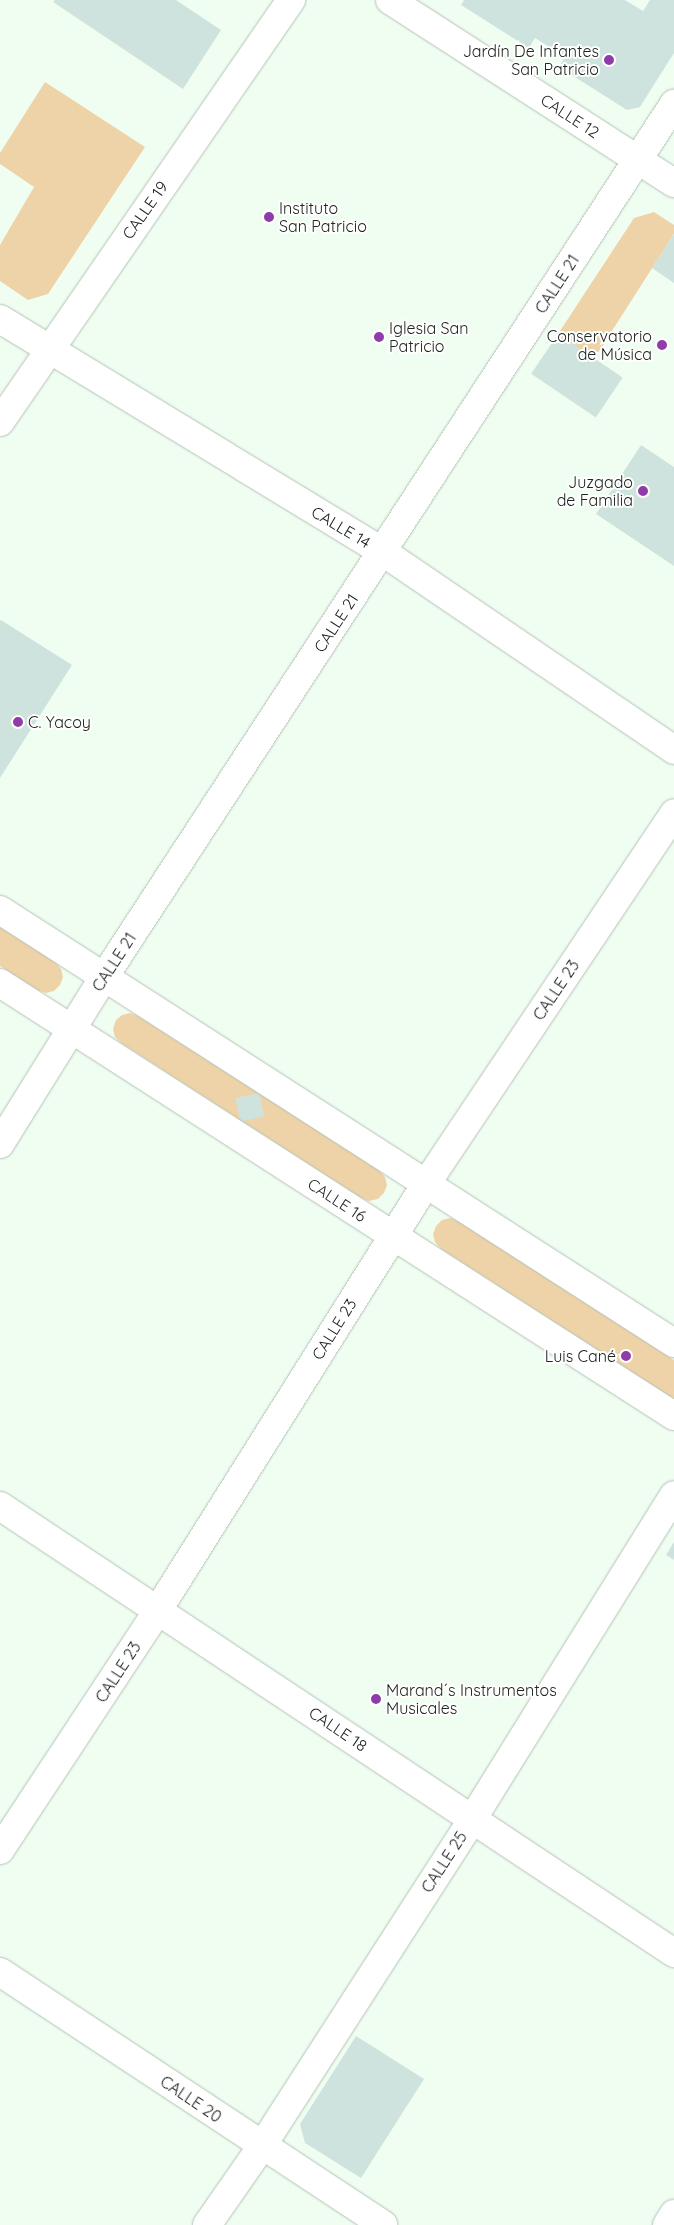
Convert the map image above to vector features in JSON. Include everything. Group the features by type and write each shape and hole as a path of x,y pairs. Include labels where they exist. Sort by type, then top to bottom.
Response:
{"street":[{"name":"CALLE 19","path":"0,422 291,0"},
{"name":"CALLE 12","path":"390,0 674,183"},
{"name":"CALLE 21","path":"0,1144 104,977 674,104"},
{"name":"CALLE 14","path":"0,319 48,350 383,552 674,750"},
{"name":"CALLE 23","path":"0,1850 158,1610 426,1184 674,813"},
{"path":"0,910 674,1343"},
{"name":"CALLE 16","path":"0,983 674,1416"},
{"name":"CALLE 25","path":"207,2225 262,2146 472,1818 674,1495"},
{"name":"CALLE 18","path":"0,1506 674,1953"},
{"name":"CALLE 20","path":"0,1972 383,2225"},
{"path":"667,2225 674,2214"}],"shaded area":[{"path":"45,82 145,147 48,294 28,300 0,281 0,245 34,187 0,164 0,153"},
{"path":"654,212 674,225 674,234 594,359 558,334 634,218"},
{"path":"0,927 55,962 61,969 63,977 60,985 54,991 46,993 37,990 0,966"},
{"path":"130,1013 138,1016 379,1170 385,1177 387,1185 384,1193 378,1199 369,1201 361,1198 121,1043 115,1037 113,1029 116,1020 122,1015"},
{"path":"450,1218 458,1221 674,1360 674,1399 441,1249 435,1242 433,1234 436,1226 442,1220"}],"building":[{"path":"55,0 176,0 221,30 183,89 53,2"},
{"name":"Jardín De Infantes San Patricio","path":"464,0 625,0 643,11 650,0 674,0 674,53 640,107 627,110 559,67 565,57 535,38 529,48 461,5"},
{"path":"674,234 674,283 652,268"},
{"path":"558,334 623,378 596,417 531,374"},
{"name":"Juzgado de Familia","path":"641,445 674,467 674,566 596,514"},
{"name":"C. Yacoy","path":"0,621 72,665 0,778"},
{"path":"259,1093 264,1116 241,1121 236,1098"},
{"path":"674,1542 674,1560 666,1555"},
{"path":"356,2036 424,2079 361,2178 305,2143 300,2124"}],"place":[{"name":"Jardín De Infantes San Patricio","path":"609,60"},
{"name":"Instituto San Patricio","path":"269,217"},
{"name":"Iglesia San Patricio","path":"379,337"},
{"name":"Conservatorio de Música","path":"662,345"},
{"name":"Juzgado de Familia","path":"643,491"},
{"name":"C. Yacoy","path":"18,722"},
{"name":"Luis Cané","path":"626,1356"},
{"name":"Marand´s Instrumentos Musicales","path":"376,1699"}]}
